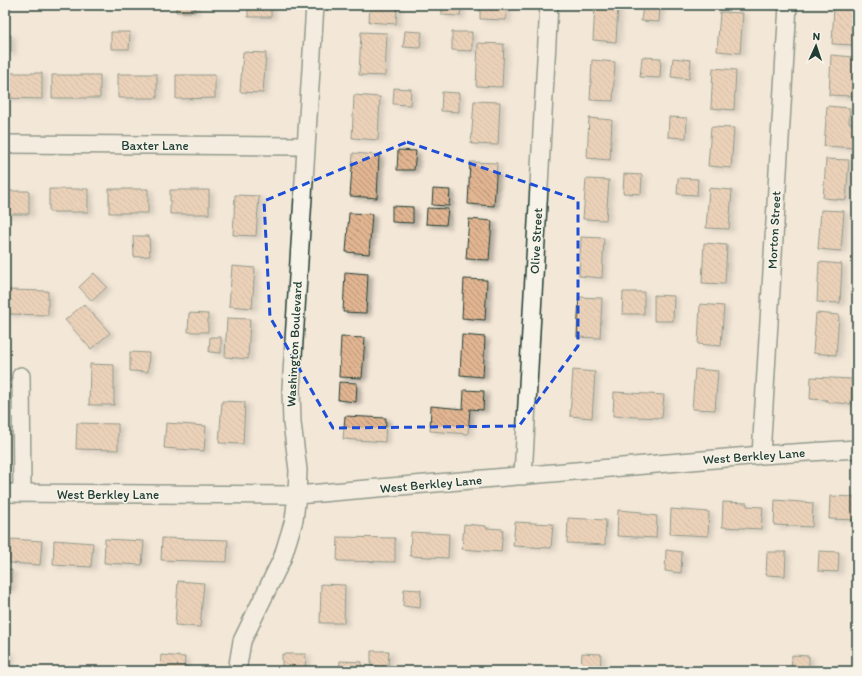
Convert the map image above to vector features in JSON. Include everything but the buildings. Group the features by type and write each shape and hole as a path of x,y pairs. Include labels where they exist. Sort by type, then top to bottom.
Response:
{"street":[{"name":"Washington Boulevard","path":"237,671 242,641 282,559 294,520 297,495 298,470 292,423 291,389 315,5"},
{"name":"Olive Street","path":"523,476 550,5"},
{"name":"Morton Street","path":"761,455 788,5"},
{"name":"Baxter Lane","path":"5,144 305,146"},
{"path":"21,376 22,493"},
{"name":"West Berkley Lane","path":"5,493 297,495 761,455 857,449"}],"highlighted area":[{"path":"407,142 578,200 578,346 519,426 333,428 270,317 264,201"}]}
